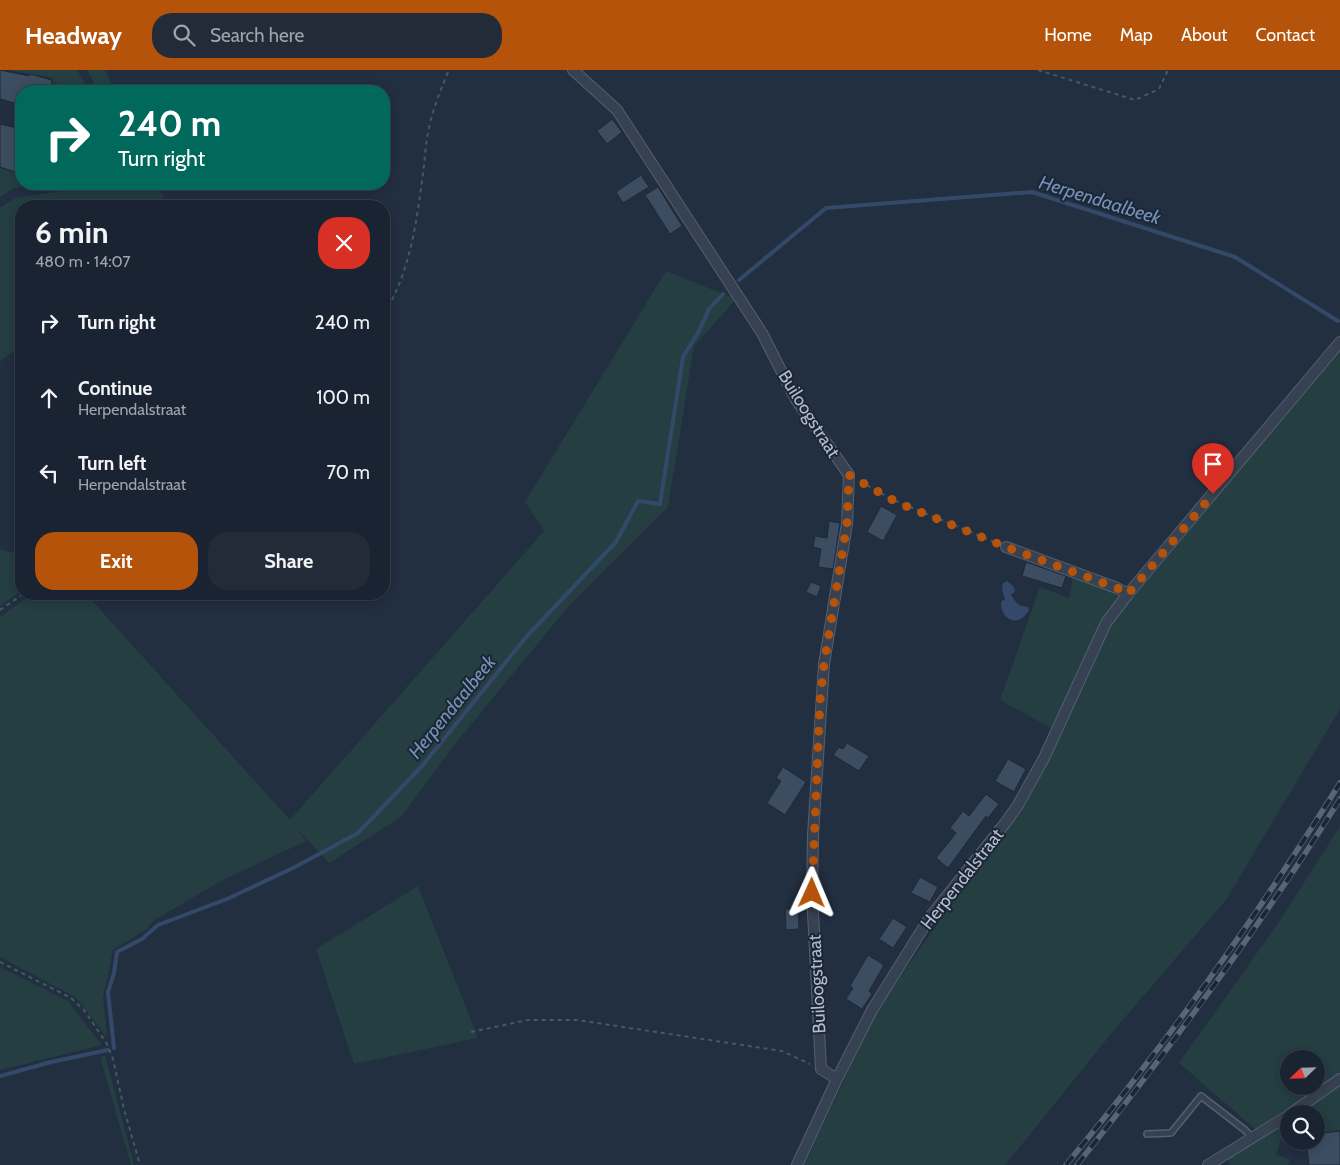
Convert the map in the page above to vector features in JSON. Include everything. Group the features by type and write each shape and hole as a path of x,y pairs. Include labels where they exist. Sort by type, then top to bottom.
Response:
{"street":[{"name":"Builoogstraat","path":"573,70 617,110 762,333 795,398 849,475 847,524 824,664 813,835 812,893 821,1069"},
{"name":"Herpendalstraat","path":"797,1165 872,1010 930,917 1006,822 1030,785 1106,623 1128,594 1340,342"},
{"path":"1006,547 1117,588 1128,594"},
{"path":"821,1069 837,1079"},
{"path":"1302,1105 1340,1079"},
{"path":"1208,1165 1280,1120"}],"lane":[{"path":"1147,1134 1171,1133 1201,1096 1245,1130 1252,1138"}],"path":[{"path":"390,304 396,294 410,250 417,216 428,128 440,90 449,70"},
{"path":"1038,70 1135,100 1159,89 1168,70"},
{"path":"849,475 899,503 1006,547"},
{"path":"0,610 15,600"},
{"path":"0,962 71,998 84,1010 107,1044 113,1059 124,1109 140,1165"},
{"path":"471,1032 528,1020 577,1020 782,1051 821,1069"}],"green space":[{"path":"9,70 77,70 86,85 58,85 52,83 53,78"},
{"path":"87,70 105,70 112,85 95,85"},
{"path":"0,168 15,172 15,188 0,197"},
{"path":"68,190 160,190 164,200 15,200 15,350 0,361 0,208 15,198"},
{"path":"666,271 736,299 694,346 668,507 567,608 455,744 401,817 329,863 296,828 306,841 221,881 153,921 147,929 113,950 103,998 107,1038 77,998 0,957 0,617 24,600 91,600 290,820 544,531 525,502"},
{"path":"1340,348 1340,709 1226,900 1120,1023 1005,1165 804,1165 878,1008 1025,800 1110,625"},
{"path":"0,549 15,553 15,595 0,606"},
{"path":"1074,572 1128,594 1117,608 1056,731 1000,700 1040,587 1069,598"},
{"path":"1340,826 1340,1073 1325,1083 1325,1050 1280,1050 1280,1095 1308,1095 1293,1105 1280,1105 1280,1114 1256,1130 1179,1063 1279,922"},
{"path":"418,886 478,1038 354,1064 316,949"},
{"path":"0,967 68,1001 102,1045 0,1070"},
{"path":"105,1055 134,1165 131,1165 100,1057"},
{"path":"1340,1084 1340,1131 1325,1133 1325,1105 1310,1105"},
{"path":"1280,1125 1280,1142 1276,1155 1290,1159 1288,1165 1230,1165 1227,1157"}],"water":[{"path":"1007,581 1014,587 1015,591 1011,595 1014,600 1020,605 1028,607 1029,610 1025,616 1020,619 1011,620 1007,618 1002,609 1001,602 1005,599 1002,590 1003,583"}],"building":[{"path":"0,70 29,76 30,74 52,80 51,83 60,85 15,85 15,103 0,99"},
{"path":"612,119 622,132 607,144 597,131"},
{"path":"0,124 15,128 15,172 0,167"},
{"path":"641,175 649,187 623,203 616,192"},
{"path":"658,187 682,226 670,234 645,195"},
{"path":"881,506 897,515 883,541 867,532"},
{"path":"829,521 840,523 833,569 818,567 821,549 813,547 815,536 827,538"},
{"path":"1026,562 1066,576 1062,588 1022,576"},
{"path":"811,582 821,586 817,597 806,592"},
{"path":"847,743 869,756 859,771 833,755 839,747 843,749"},
{"path":"1008,759 1026,769 1014,792 995,781"},
{"path":"783,767 806,782 785,815 767,803 781,781 776,778"},
{"path":"986,794 999,804 988,818 986,816 948,868 936,858 956,833 950,828 963,811 969,816"},
{"path":"920,877 938,887 930,902 911,893"},
{"path":"785,909 798,909 799,929 786,930"},
{"path":"893,918 907,927 893,948 879,939"},
{"path":"868,955 884,965 869,991 872,994 862,1009 846,999 853,988 850,986"},
{"path":"1340,1131 1340,1165 1309,1165 1307,1150 1325,1150 1325,1133"}],"waterway":[{"name":"Herpendaalbeek","path":"739,280 826,208 1032,192 1235,257 1338,321"},
{"name":"Herpendaalbeek","path":"114,1048 108,992 114,973 117,952 142,939 158,925 227,899 293,868 358,833 422,766 527,636 616,542 638,501 660,504 683,357 699,331 709,309 723,294"},
{"name":"Herpendaalbeek","path":"0,1076 51,1062 108,1050"}],"railway":[{"path":"1066,1165 1164,1041 1217,969 1340,783"},
{"path":"1077,1165 1214,986 1310,847 1340,799"}],"route":[{"path":"812,893 820,701 824,664 847,524 849,475 908,507 1006,547 1117,588 1128,594 1213,494"}]}
